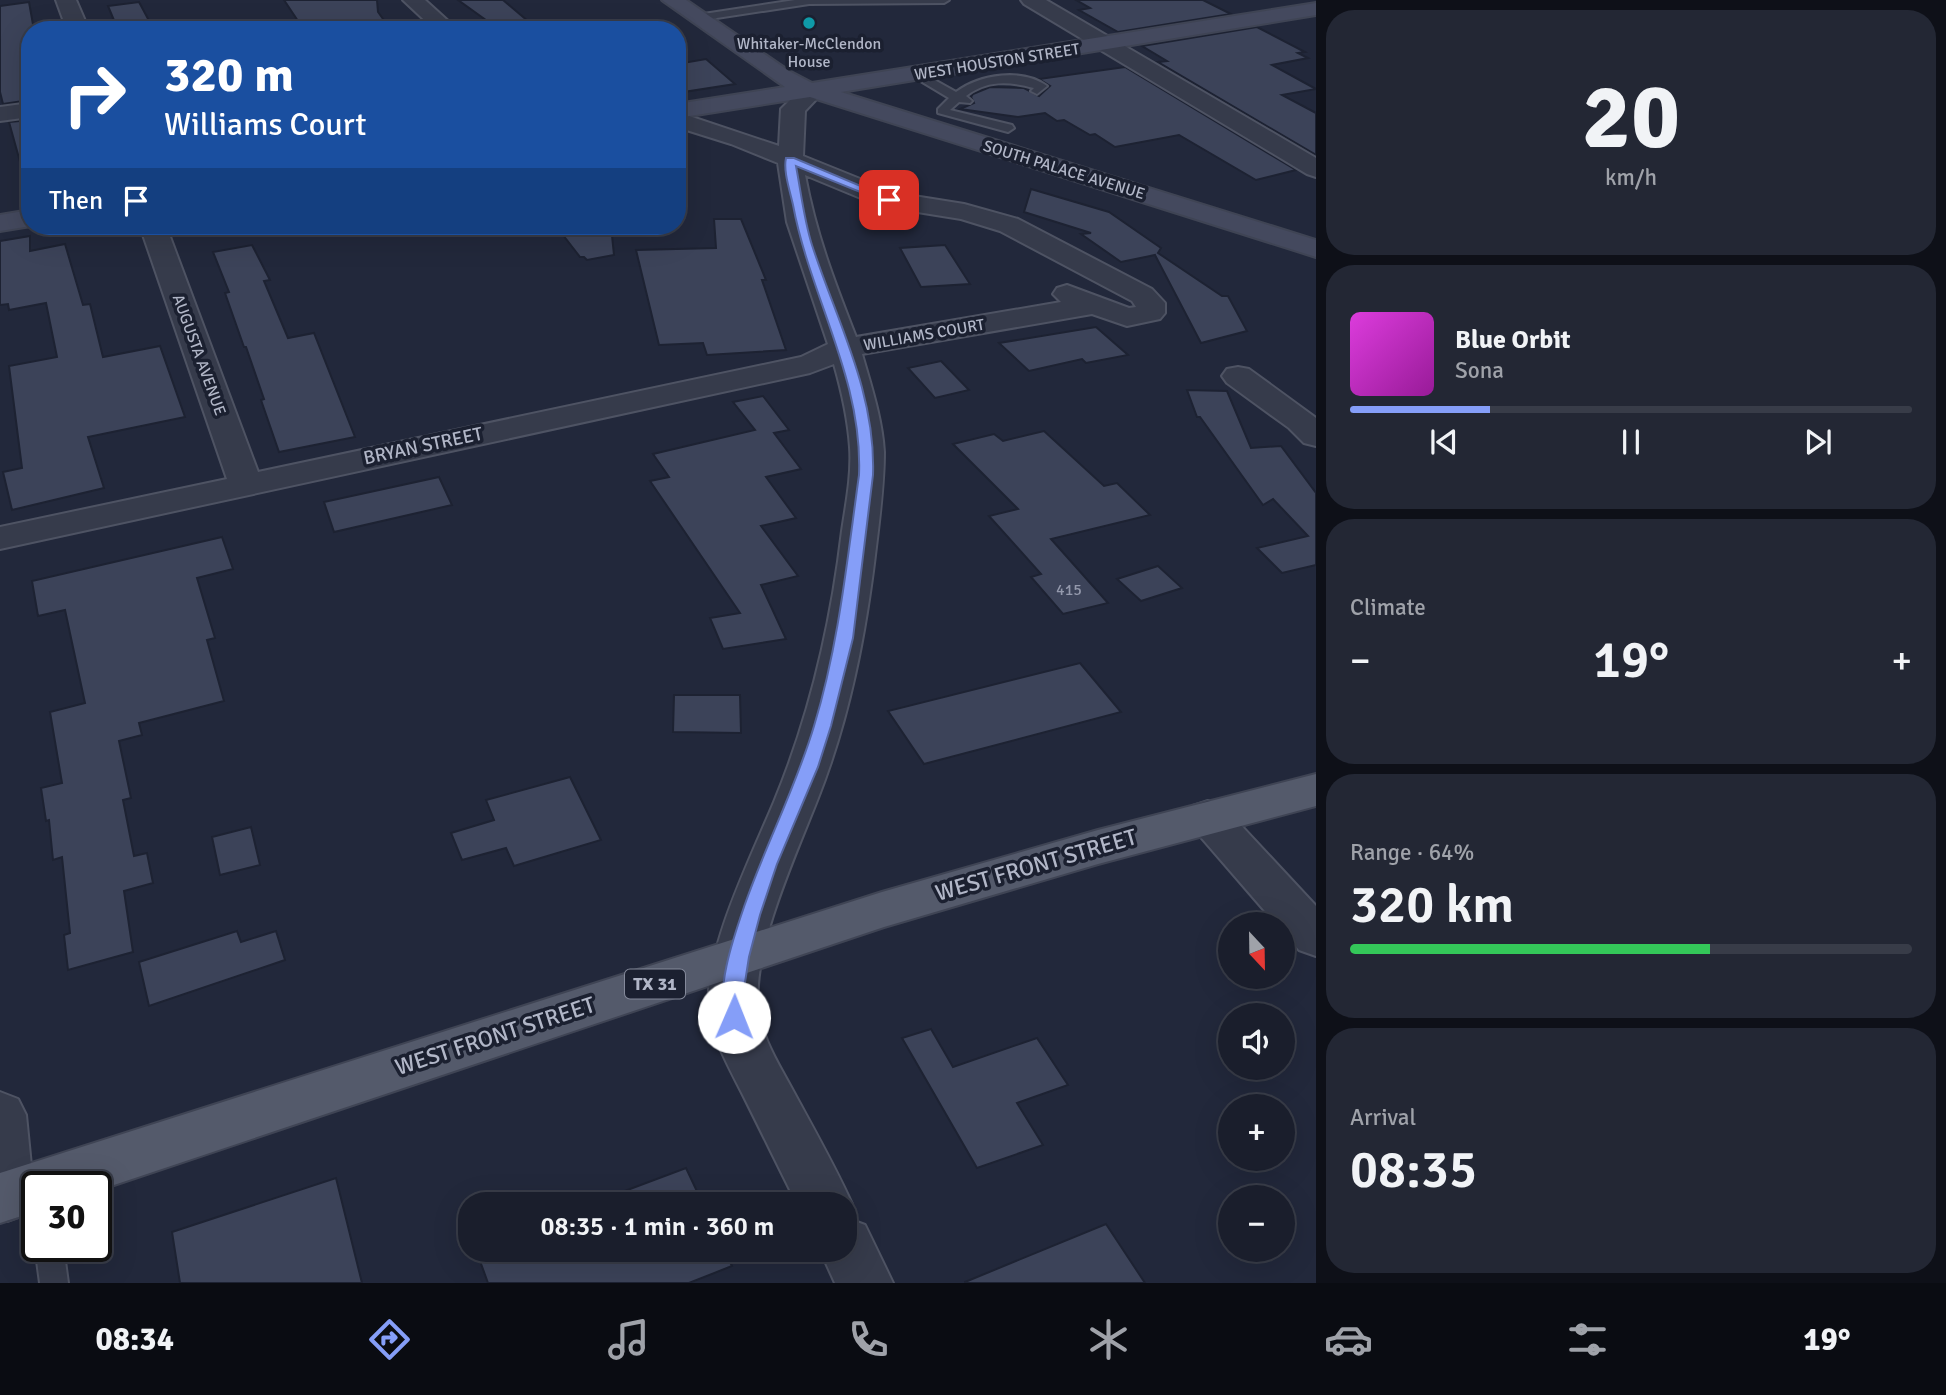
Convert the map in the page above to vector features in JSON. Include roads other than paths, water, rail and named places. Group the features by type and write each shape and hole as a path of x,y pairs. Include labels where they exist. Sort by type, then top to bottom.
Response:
{"main road":[{"name":"SOUTH PALACE AVENUE","path":"672,0 781,76 812,91 932,119 992,148 1316,249"},
{"name":"WEST HOUSTON STREET","path":"686,110 918,75 1316,9"},
{"path":"0,223 21,220"},
{"name":"WEST FRONT STREET","path":"84,1171 739,957 849,918 1209,817 1316,790"}],"street":[{"path":"66,0 74,21"},
{"path":"413,0 438,21"},
{"path":"1031,0 1316,169"},
{"path":"812,91 793,109 790,160 806,243 845,348 861,404 867,450 859,540 845,638 813,757 768,864 739,957 733,995 734,1017 743,1044 819,1192"},
{"path":"0,114 21,111"},
{"name":"WILLIAMS COURT","path":"686,122 721,132 889,200 964,212 1009,225 1142,295 1152,303 1152,307 1150,313 1127,317 1091,305 1049,286"},
{"name":"AUGUSTA AVENUE","path":"155,235 245,484"},
{"name":"WILLIAMS COURT","path":"1003,321 1033,305 1049,286 1066,254"},
{"name":"WILLIAMS COURT","path":"845,348 1091,305"},
{"name":"BRYAN STREET","path":"0,538 810,364 845,348"},
{"path":"1238,376 1300,421 1316,436"},
{"path":"1209,817 1307,916"},
{"path":"0,1115 21,1184"},
{"path":"854,1262 865,1283"}],"lane":[{"path":"697,18 809,1 944,0"},
{"path":"918,75 967,94"},
{"path":"932,119 988,79 1012,78 1041,86 1037,91"},
{"path":"992,148 1018,117"},
{"path":"932,119 1008,128"},
{"path":"51,1262 54,1283"}],"place":[{"name":"Whitaker-McClendon House","path":"809,23"}]}
